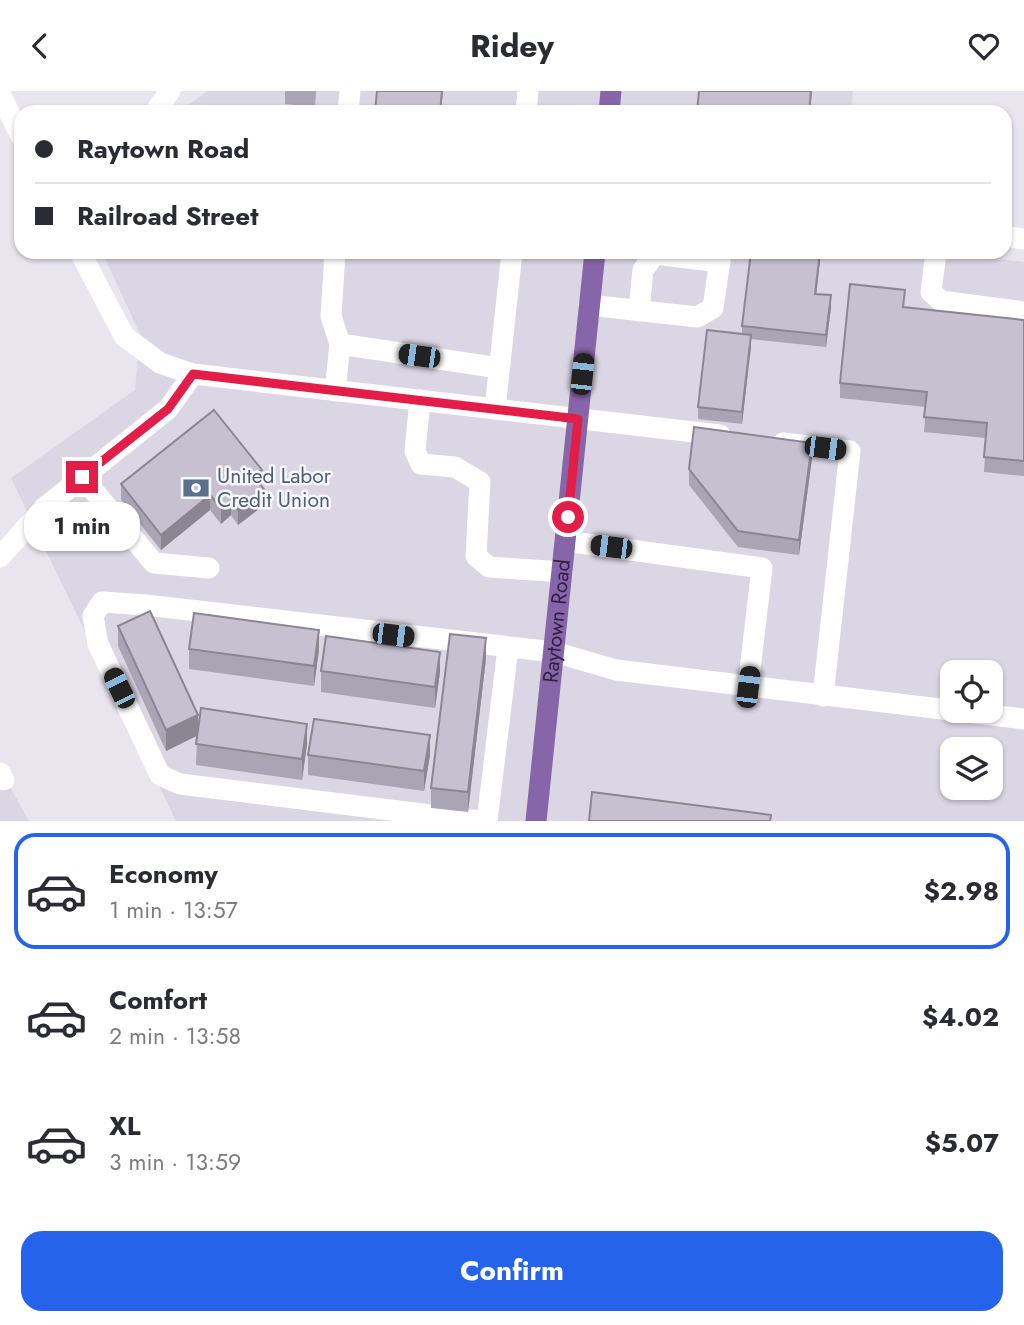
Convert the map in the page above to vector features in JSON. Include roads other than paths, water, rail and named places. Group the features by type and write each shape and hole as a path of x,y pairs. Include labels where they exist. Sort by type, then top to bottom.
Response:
{"main road":[{"name":"Raytown Road","path":"536,821 594,259"}],"street":[{"path":"0,94 14,122"},
{"path":"84,259 124,336 160,363 193,374 850,451 823,696"},
{"path":"335,259 331,316 340,344 335,390"},
{"path":"495,409 511,259"},
{"path":"639,311 643,270 651,259"},
{"path":"589,305 697,317 713,308 720,259"},
{"path":"935,259 931,292 940,301 1024,312"},
{"path":"340,344 499,368"},
{"path":"0,555 44,508 168,409 193,374"},
{"path":"420,400 415,451 421,464 455,467 480,482 476,556 489,567 562,572"},
{"path":"82,477 154,563 209,568"},
{"path":"565,541 762,568 748,687"},
{"path":"479,821 180,784 160,775 98,644 93,616 102,601 554,652 615,670 1024,719"},
{"path":"487,821 508,648"}],"place":[{"name":"United Labor Credit Union","path":"196,488"}]}
